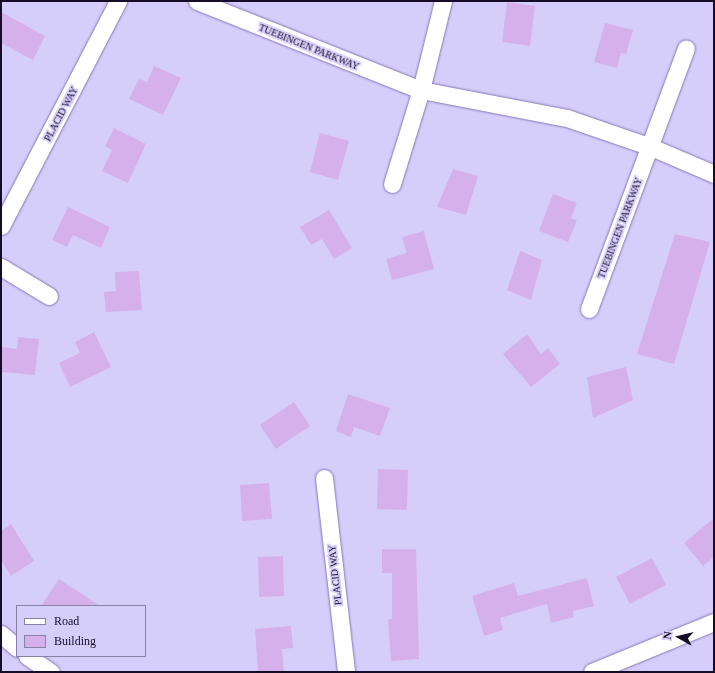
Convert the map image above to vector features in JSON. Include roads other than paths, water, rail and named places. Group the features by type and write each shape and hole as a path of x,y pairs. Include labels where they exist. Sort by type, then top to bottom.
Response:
{"street":[{"name":"PLACID WAY","path":"1,226 118,1"},
{"name":"TUEBINGEN PARKWAY","path":"198,1 422,90 567,118 651,146 714,174"},
{"path":"392,184 422,90 444,1"},
{"name":"TUEBINGEN PARKWAY","path":"589,309 651,146 686,48"},
{"path":"1,267 49,296"},
{"name":"PLACID WAY","path":"324,478 346,672"},
{"path":"592,672 714,622"},
{"path":"1,634 16,647"},
{"path":"28,657 51,672"}]}
